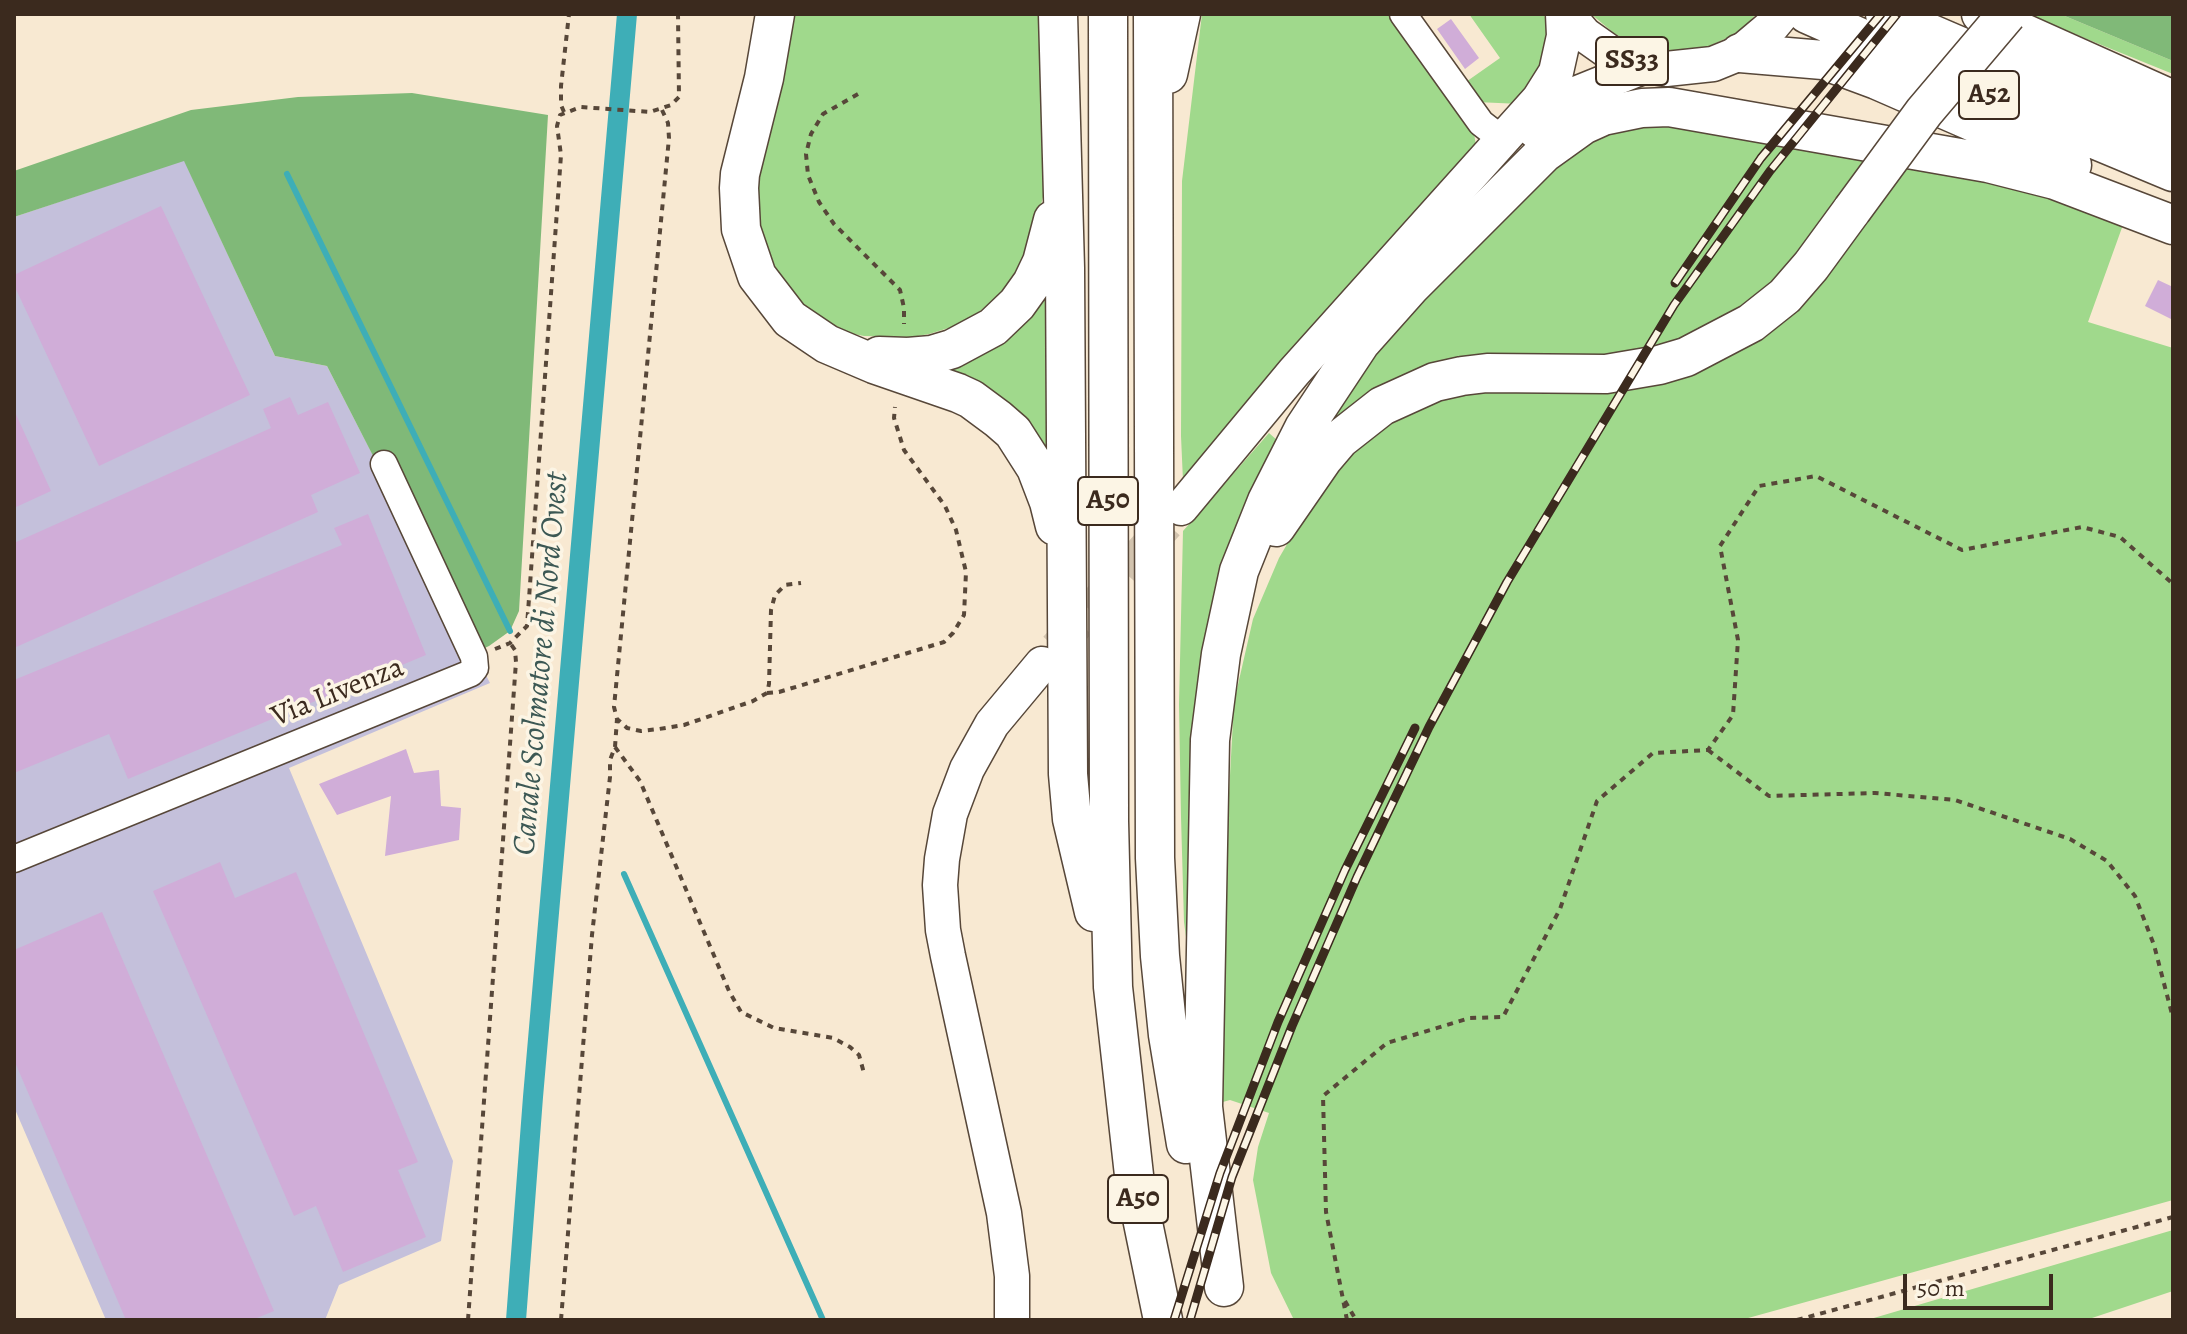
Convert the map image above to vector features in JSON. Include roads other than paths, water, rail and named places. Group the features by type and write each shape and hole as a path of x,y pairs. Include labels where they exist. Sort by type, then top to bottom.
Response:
{"highway":[{"path":"775,14 764,78 740,174 738,206 741,229 757,276 780,308 808,332 840,350 971,399 1013,432 1036,468 1049,502 1066,600"},
{"path":"1058,14 1065,268 1070,806 1113,987"},
{"name":"A50","path":"1108,14 1109,834 1113,987 1135,1184 1163,1320"},
{"name":"A50","path":"1153,14 1154,739 1160,956 1180,1114 1196,1190 1229,1304"},
{"path":"1154,131 1181,14"},
{"name":"A52","path":"1807,14 2173,172"},
{"name":"A52","path":"1885,14 2173,138"},
{"path":"1981,14 2173,100"},
{"path":"1230,606 1252,563 1323,459 1340,439 1382,406 1435,382 1462,376 1501,372 1606,374 1646,368 1686,357 1751,323 1785,296 1811,266 1924,112 2007,14"},
{"path":"1740,53 1823,60 1877,80 2173,210"},
{"path":"840,350 908,357 932,355 952,349 983,333 1017,304 1032,283 1049,240 1053,219 1059,102"},
{"path":"1229,1304 1203,1107 1210,740 1221,654 1230,606 1253,532 1304,428 1361,342 1410,287 1524,172 1564,137 1603,116 1642,108 1669,107 1988,163 2055,180 2173,225"}],"main road":[{"path":"1211,475 1294,372 1539,99 1556,72 1565,14"},
{"name":"SS33","path":"1565,14 1597,45 1612,54 1645,66 1685,69 1713,64 1740,53 1777,20"},
{"path":"1181,508 1344,342 1563,103 1597,84 1645,66"},
{"path":"1410,287 1478,195"},
{"path":"1012,1320 1012,1276 1004,1213 948,956 940,885 950,814 967,769 1000,713 1042,664"}],"lane":[{"path":"1403,14 1481,123 1503,140"},
{"name":"Via Livenza","path":"14,859 465,676 475,668 474,657 384,464"}],"waterway":[{"name":"Canale Scolmatore di Nord Ovest","path":"516,1320 627,14"},
{"path":"287,174 510,631"},
{"path":"624,874 823,1320"}],"tunnel":[{"path":"1056,648 1167,524"}],"railway":[{"path":"1675,283 1761,158 1881,14"},
{"path":"1190,1320 1232,1177 1292,1026 1357,877 1429,727 1507,582 1674,305 1770,171 1897,14"},
{"path":"1174,1320 1220,1173 1278,1022 1345,870 1415,728"}]}
